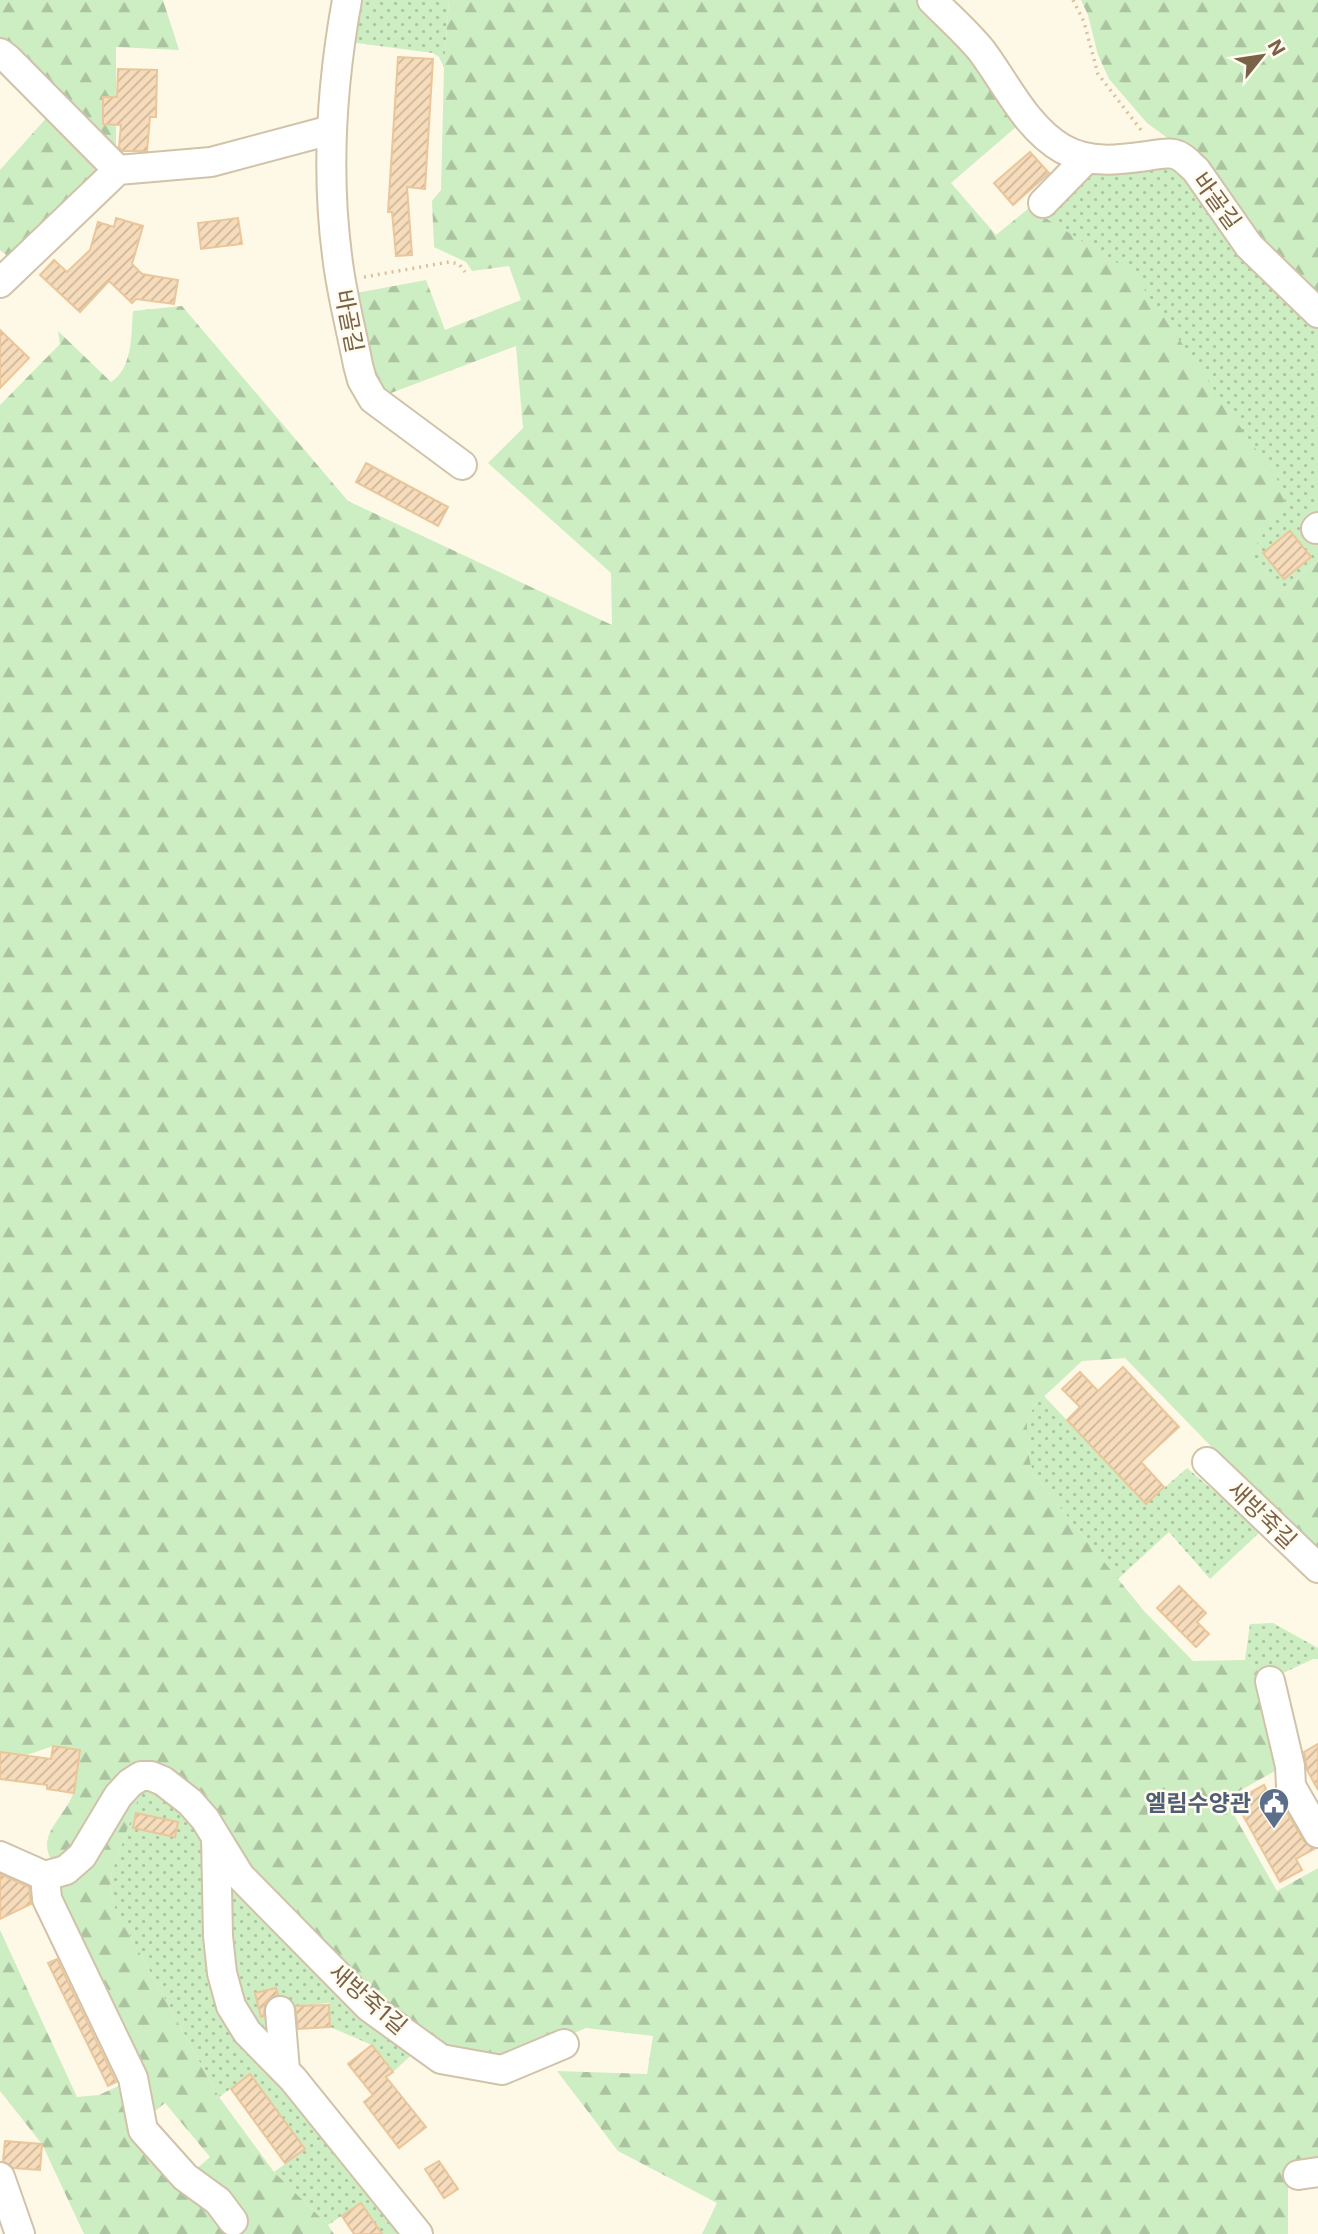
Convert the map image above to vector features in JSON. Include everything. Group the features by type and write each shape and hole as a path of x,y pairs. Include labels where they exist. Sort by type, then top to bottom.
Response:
{"lane":[{"name":"바골길","path":"346,0 331,130 335,237 358,365 367,390 381,406 461,464"},
{"name":"바골길","path":"932,0 981,50 1043,134 1060,148 1087,159 1109,161 1165,153 1177,155 1196,170 1249,246 1318,313"},
{"path":"0,53 118,170"},
{"path":"3,272 118,170 211,162 331,130"},
{"path":"1043,204 1087,159"},
{"name":"새방죽길","path":"1207,1462 1318,1568"},
{"path":"1270,1681 1290,1766 1291,1786 1308,1793 1318,1833"},
{"name":"새방죽1길","path":"45,1876 66,1870 82,1856 118,1796 141,1776 151,1776 163,1781 190,1802 205,1819 240,1876 369,2007 441,2059 502,2070 564,2044"},
{"path":"216,1837 218,1936 222,1973 231,2006 247,2032 285,2070 418,2234"},
{"path":"0,1856 45,1876 47,1899 133,2078 143,2130 185,2177 218,2201 233,2221"},
{"path":"280,2011 285,2070"},
{"path":"0,2177 20,2234"}],"path":[{"path":"1073,0 1084,22 1098,74 1147,139 1150,156"},
{"path":"341,281 449,262 459,264 465,272"}],"green space":[{"path":"0,0 163,0 179,50 116,47 116,149 0,40"},
{"path":"355,0 449,0 444,67 439,57 433,53 349,42"},
{"path":"449,0 923,0 1018,112 1016,127 951,183 996,235 1029,208 1132,272 1288,495 1251,553 1282,591 1318,560 1318,1556 1125,1358 1082,1361 1034,1406 1027,1422 1027,1447 1033,1474 1144,1611 1193,1661 1245,1660 1259,1673 1282,1767 1225,1799 1277,1891 1318,1868 1318,2165 1288,2182 1288,2234 702,2234 717,2203 618,2151 557,2071 647,2074 653,2036 586,2028 501,2064 443,2055 372,2003 154,1771 80,1850 53,1863 47,1844 52,1828 73,1794 80,1750 53,1746 24,1756 0,1752 0,405 60,344 58,331 111,382 118,376 127,360 133,311 182,306 348,501 612,625 611,573 488,463 523,428 516,346 383,396 373,387 351,294 426,280 445,330 521,300 509,266 472,271 466,262 434,247 432,201 441,190 444,67"},
{"path":"1081,0 1318,0 1318,307 1188,153 1147,123 1109,79 1098,55 1088,15"},
{"path":"48,116 102,171 10,258 0,250 0,170"},
{"path":"1168,159 1318,318 1318,560 1282,591 1250,552 1040,215 1085,168"},
{"path":"1044,1396 1146,1504 1187,1468 1261,1531 1210,1579 1169,1532 1118,1579 1033,1474 1027,1447 1027,1422 1034,1406"},
{"path":"1273,1623 1318,1648 1318,1659 1279,1675 1259,1673 1245,1660 1250,1624"},
{"path":"144,1782 205,1828 220,1987 411,2234 382,2234 361,2203 328,2225 274,2172 304,2150 250,2075 219,2097 115,1908 110,1891 112,1872"},
{"path":"144,1782 112,1872 110,1891 115,1908 219,2097 274,2172 334,2234 233,2234 192,2173 210,2157 165,2103 146,2118 58,1909 59,1887"},
{"path":"237,1887 419,2048 393,2072 372,2045 330,2027 329,2003 274,2008 271,2039 237,2007 224,1894"},
{"path":"0,1930 77,2097 99,2095 127,2082 192,2191 230,2234 84,2234 42,2144 0,2091"}],"building":[{"path":"398,57 433,59 425,189 407,187 412,255 396,256 392,212 388,212"},
{"path":"118,69 157,70 156,117 150,117 147,151 122,151 119,147 121,125 103,124 103,97 117,97"},
{"path":"1030,152 1049,173 1013,205 994,183"},
{"path":"116,218 143,226 132,264 142,274 178,280 174,304 136,299 132,303 109,281 80,312 40,275 54,260 67,272 90,250 98,222 114,227"},
{"path":"238,218 242,244 201,249 198,223"},
{"path":"0,330 29,358 0,388"},
{"path":"366,463 448,507 438,526 356,482"},
{"path":"1290,531 1311,557 1284,579 1263,553"},
{"path":"1123,1367 1179,1427 1141,1462 1164,1487 1146,1504 1067,1420 1080,1407 1062,1389 1080,1372 1098,1391"},
{"path":"1179,1586 1206,1613 1197,1622 1209,1634 1196,1647 1157,1608"},
{"path":"1318,1744 1318,1790 1307,1770 1304,1752"},
{"path":"53,1746 80,1750 74,1793 47,1789 47,1785 0,1779 0,1752 51,1759"},
{"path":"1264,1785 1270,1797 1276,1794 1304,1841 1314,1849 1296,1859 1302,1870 1280,1882 1235,1801"},
{"path":"136,1813 178,1822 175,1837 133,1828"},
{"path":"0,1874 29,1887 31,1904 0,1919"},
{"path":"57,1959 116,2082 108,2086 48,1963"},
{"path":"276,1988 278,1995 265,2003 264,2016 261,2017 255,1993"},
{"path":"329,2005 330,2027 298,2029 295,2006"},
{"path":"372,2045 393,2072 386,2077 426,2127 399,2148 364,2102 373,2095 348,2064"},
{"path":"250,2074 305,2149 285,2163 231,2089"},
{"path":"5,2141 42,2144 40,2170 13,2168 3,2161"},
{"path":"439,2161 458,2189 444,2198 425,2169"},
{"path":"361,2203 382,2234 354,2234 342,2216"}],"place":[{"name":"엘림수양관","path":"1274,1830"}]}
